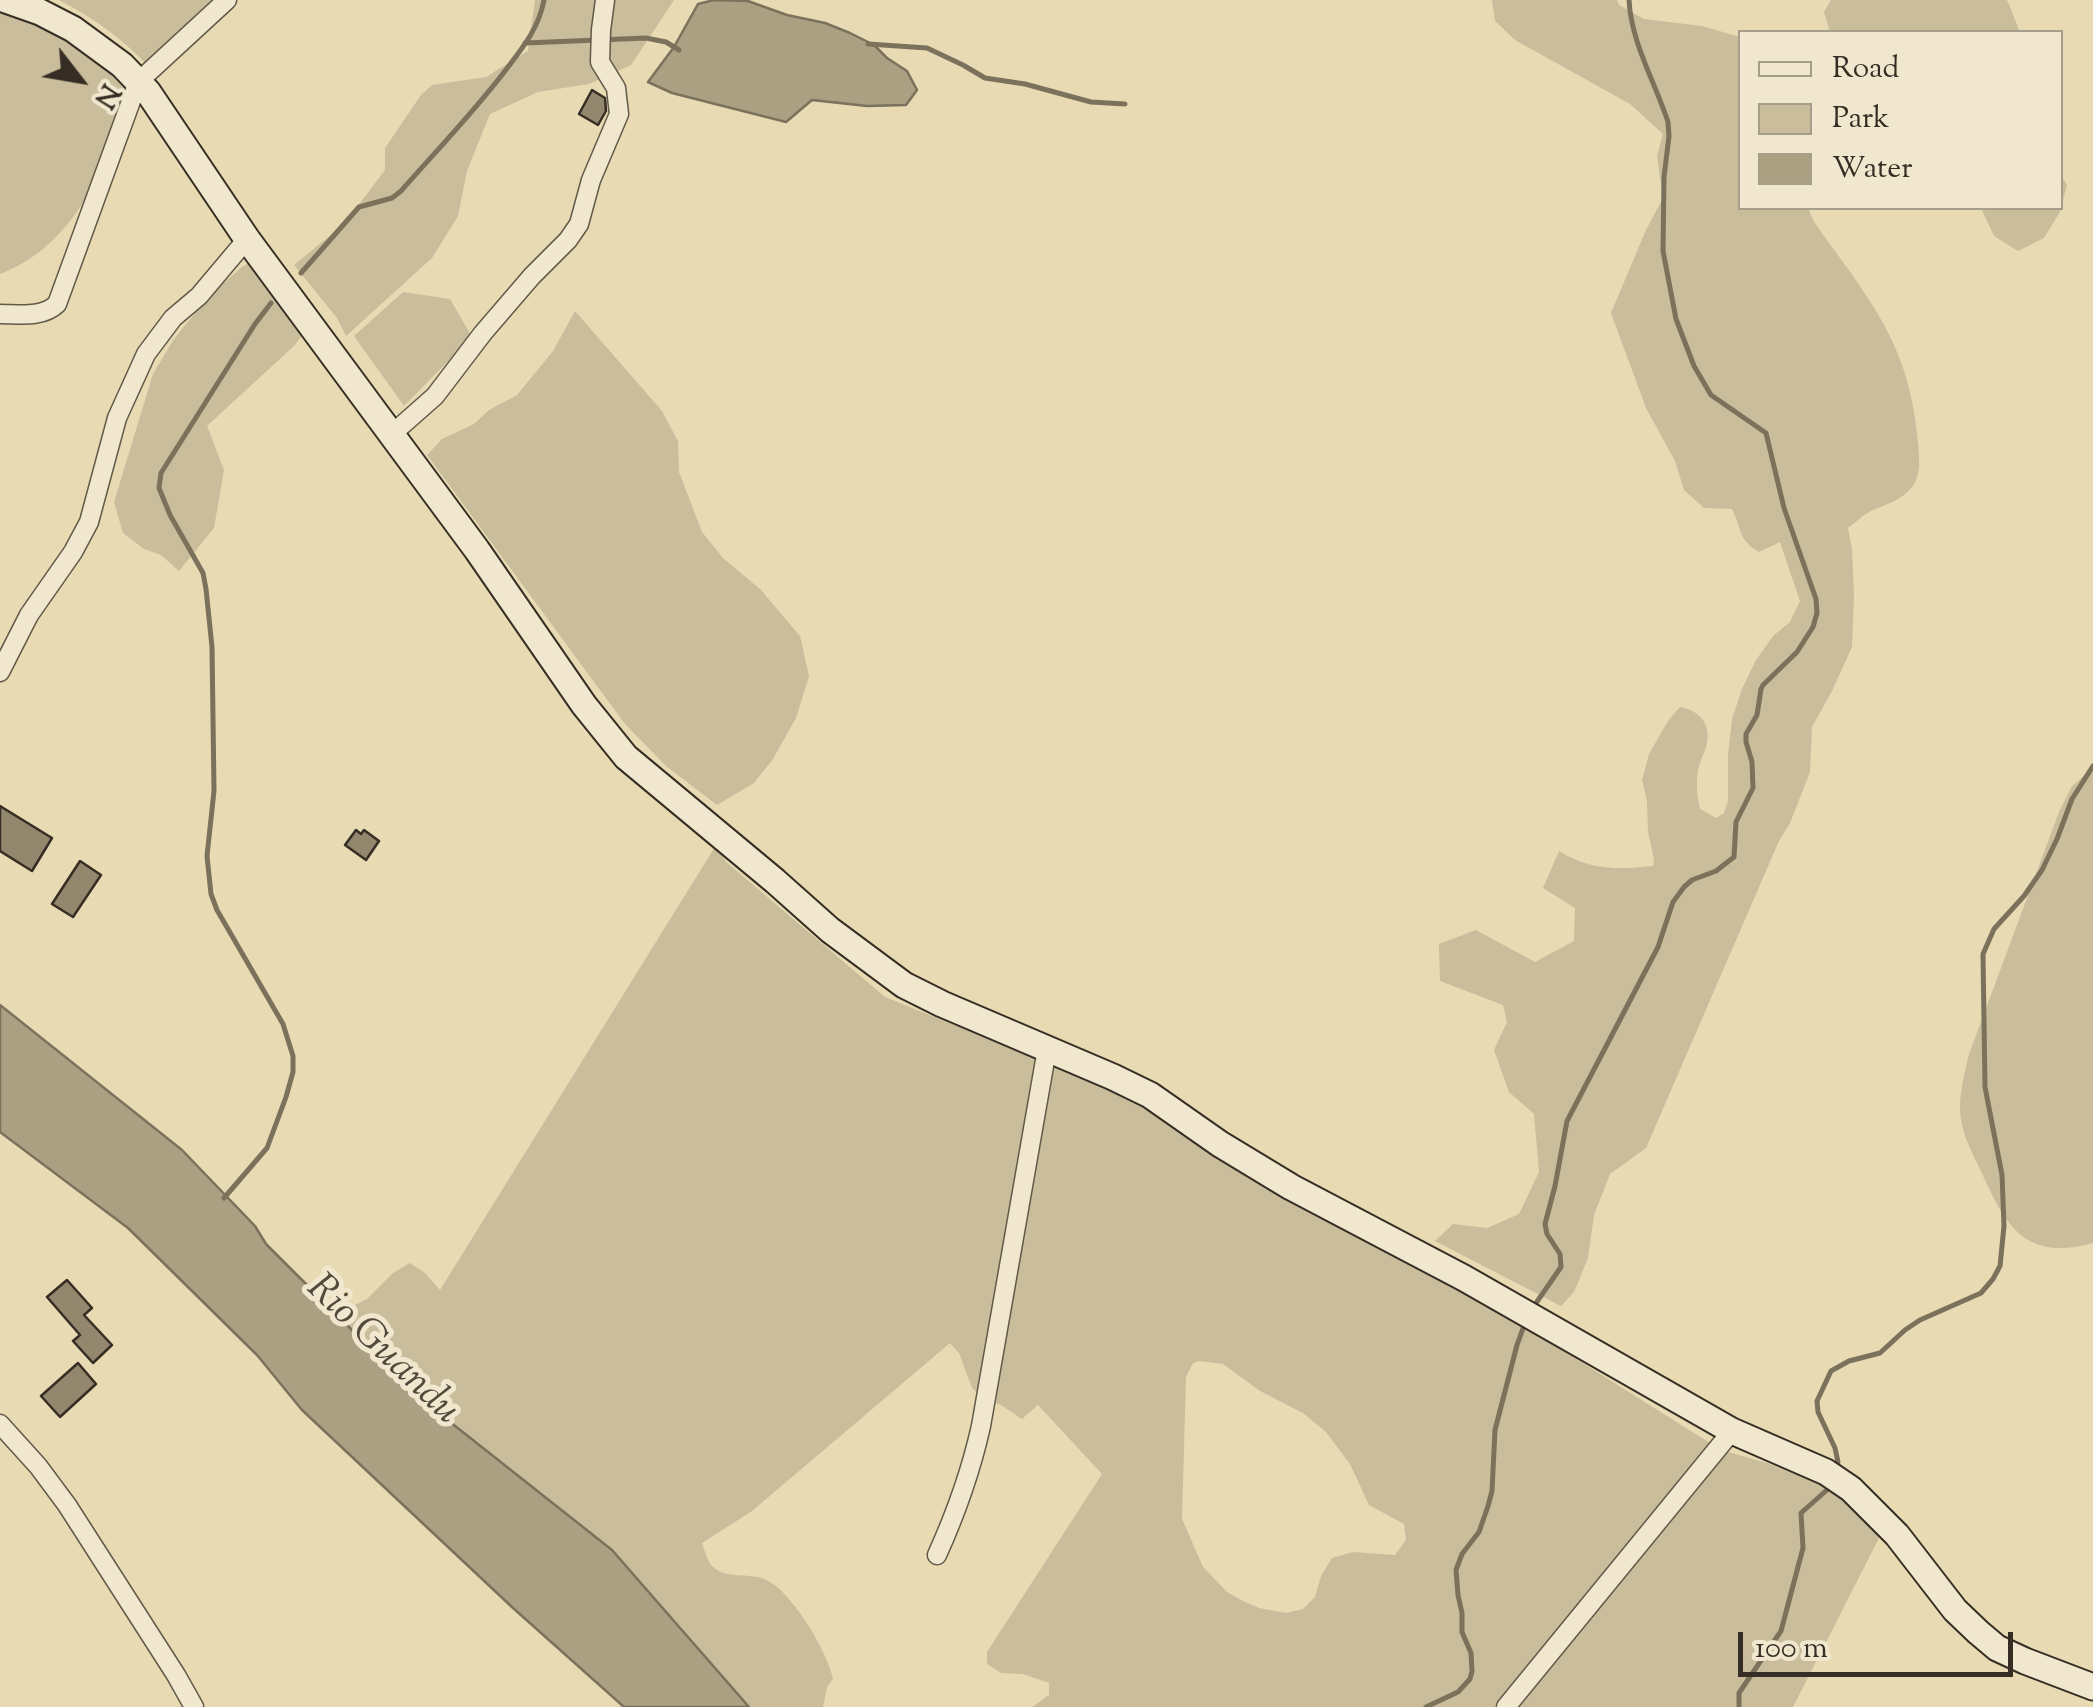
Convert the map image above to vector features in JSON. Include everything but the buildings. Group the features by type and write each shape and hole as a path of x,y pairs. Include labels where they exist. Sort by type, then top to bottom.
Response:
{"main road":[{"path":"6,0 73,28 122,65 148,92 246,239 477,550 584,705 626,757 830,930 892,976 942,1004 1150,1095 1291,1187 1464,1278 1732,1431 1826,1472 1850,1489 1898,1535 1955,1610 1997,1648 2093,1687"}],"street":[{"path":"0,314 39,314 56,304 138,82 227,0"},
{"path":"392,434 436,396 483,333 579,224 591,180 618,114 616,88 600,62 606,0"},
{"path":"0,672 29,615 82,538 117,418 146,354 173,318 199,296 246,239"},
{"path":"938,1556 958,1510 982,1426 1047,1050"},
{"path":"0,1424 67,1505 194,1707"},
{"path":"1506,1707 1732,1431"}],"green space":[{"path":"59,0 231,0 150,68 108,30"},
{"path":"535,0 674,0 631,65 589,84 538,92 490,114 467,171 458,216 432,258 346,336 337,318 294,265 344,224 385,170 385,148 421,95 432,85 486,77 528,51"},
{"path":"1492,0 1617,0 1644,19 1702,26 1738,36 1738,210 1809,210 1882,320 1894,345 1912,401 1919,457 1918,475 1908,492 1848,528 1854,597 1852,647 1812,727 1810,772 1646,1148 1610,1174 1594,1215 1588,1258 1574,1292 1561,1306 1435,1241 1453,1224 1487,1228 1519,1214 1539,1172 1534,1114 1509,1092 1494,1050 1507,1022 1503,1005 1440,981 1439,944 1476,930 1535,962 1574,941 1575,908 1543,888 1559,851 1604,867 1653,866 1642,780 1649,754 1680,707 1698,714 1707,729 1697,777 1700,809 1716,818 1724,813 1732,719 1742,689 1756,660 1773,636 1790,622 1800,601 1780,542 1759,552 1744,538 1732,509 1704,508 1684,490 1675,461 1646,408 1611,313 1663,198 1657,156 1663,134 1630,104 1515,40 1495,21"},
{"path":"1831,0 2007,0 2019,30 1829,30 1824,12"},
{"path":"0,9 29,18 84,46 134,93 100,174 69,223 27,261 0,274"},
{"path":"1982,210 2061,210 2044,238 2018,251 1994,236"},
{"path":"254,261 308,327 295,345 207,426 224,470 214,528 179,571 161,555 144,549 123,533 114,502 153,374 174,339 208,297"},
{"path":"403,292 450,299 472,337 404,406 354,336"},
{"path":"575,311 662,411 678,441 679,472 702,532 723,558 761,590 800,636 809,676 796,718 754,783 717,805 666,766 625,724 427,455 442,439 474,424 489,410 517,395 553,351"},
{"path":"2093,768 2093,1243 2049,1247 2019,1233 1997,1205 1964,1131 1961,1094 1969,1054 2059,812 2072,786"},
{"path":"718,842 725,861 885,997 1097,1083 1146,1107 1294,1205 1392,1249 1721,1450 1822,1485 1850,1502 1880,1536 1793,1707 1032,1707 1049,1695 1049,1683 1023,1674 1001,1673 987,1664 987,1652 1102,1474 1038,1405 1022,1419 984,1399 972,1388 959,1353 950,1343 752,1511 702,1543 717,1570 763,1579 779,1589 809,1626 830,1668 833,1679 823,1707 749,1707 612,1550 421,1399 337,1314 367,1299 393,1273 410,1263 440,1290","holes":["1193,1363 1223,1364 1260,1391 1303,1413 1326,1432 1350,1464 1369,1505 1404,1524 1406,1540 1395,1555 1353,1552 1332,1558 1315,1597 1303,1609 1286,1613 1259,1608 1227,1592 1203,1567 1182,1519 1186,1377"]}],"water":[{"path":"714,0 748,1 850,33 874,45 907,71 917,90 906,105 867,106 812,100 786,122 672,93 648,82 674,47 698,4"},
{"path":"0,1005 182,1150 255,1226 266,1244 421,1399 612,1550 749,1707 624,1707 302,1410 257,1355 128,1228 0,1132"}],"waterway":[{"path":"301,273 359,207 392,198 401,191 456,130 525,44 544,0"},
{"path":"1534,1306 1561,1267 1560,1254 1545,1224 1567,1121 1658,947 1673,902 1692,880 1716,871 1734,857 1736,822 1753,788 1746,734 1757,715 1761,689 1797,652 1817,613 1816,599 1784,508 1766,433 1711,395 1694,366 1676,319 1663,251 1668,122 1639,47 1629,0"},
{"path":"525,43 646,38 666,42 679,50"},
{"path":"868,44 927,48 985,78 1091,102 1125,104"},
{"path":"224,1198 267,1148 286,1097 293,1056 283,1024 211,894 207,856 214,791 212,647 206,589 203,573 159,488 161,473 271,303"},
{"path":"1838,1462 1817,1401 1831,1371 1849,1361 1880,1353 1920,1320 1981,1293 2000,1266 2004,1226 2002,1175 1985,1087 1983,954 1994,929 2042,870 2072,799 2093,766"},
{"path":"1426,1707 1458,1692 1470,1679 1471,1653 1462,1632 1456,1570 1462,1554 1479,1532 1488,1506 1495,1430 1526,1320"},
{"path":"1739,1707 1739,1693 1781,1631 1803,1548 1801,1513 1828,1489"}],"water label":[{"name":"Rio Guandu","path":"381,1352"}]}
